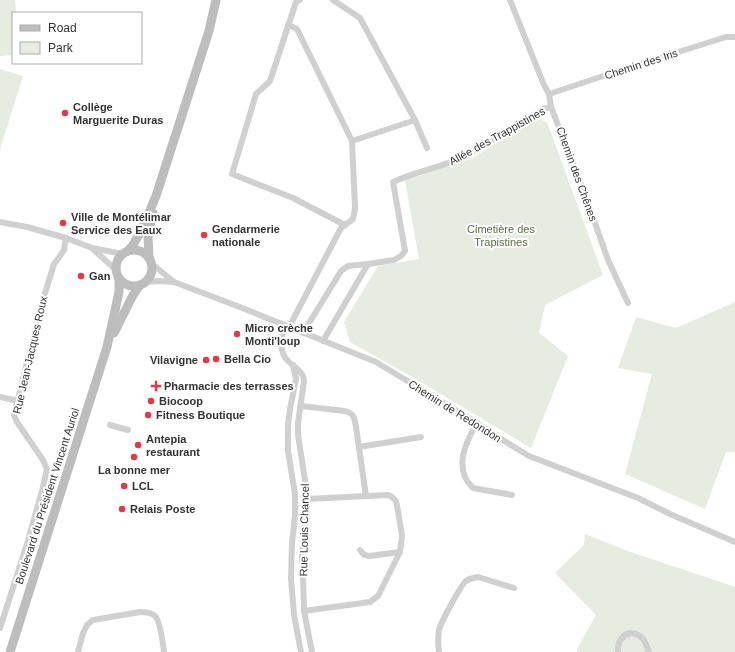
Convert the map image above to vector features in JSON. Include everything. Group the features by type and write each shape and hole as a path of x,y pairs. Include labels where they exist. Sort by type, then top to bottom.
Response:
{"main road":[{"path":"156,196 148,236 152,268 151,273 149,278 143,283 135,286 126,284 117,274 116,264 118,258 133,245 142,229 156,196 209,31 216,0"},
{"path":"125,252 134,250 139,251 145,253 150,260"},
{"name":"Boulevard du Président Vincent Auriol","path":"10,652 107,347 119,292 117,274"},
{"name":"Boulevard du Président Vincent Auriol","path":"107,347 133,295 143,283"}],"street":[{"path":"300,0 296,2 270,81 256,94 232,174 293,198 345,225"},
{"path":"333,0 360,18 414,120 427,148"},
{"name":"Chemin des Chênes","path":"510,0 549,94 551,107 585,194 608,260 628,303"},
{"path":"288,25 296,29 352,141 414,120"},
{"name":"Chemin des Iris","path":"549,94 726,37 735,37"},
{"name":"Allée des Trappistines","path":"303,333 341,271 348,266 394,260 401,256 405,251 393,182 460,159 543,109 551,107"},
{"name":"Rue Louis Chancel","path":"312,652 304,611 302,556 307,499 306,482 298,435 298,423 304,378 301,372 285,357 281,349 282,337 287,326 341,228 353,219 355,208 352,141"},
{"path":"0,222 27,227 66,238 92,248 125,252"},
{"name":"Rue Jean-Jacques Roux","path":"0,628 27,544 47,469 43,460 17,422 14,415 42,303 54,264 64,250 66,238"},
{"path":"92,248 117,274"},
{"name":"Chemin de Redondon","path":"150,260 174,282"},
{"path":"323,340 368,264"},
{"name":"Chemin de Redondon","path":"143,283 160,281 174,282 376,362 529,456 638,498 670,514 735,542"},
{"name":"Rue Louis Chancel","path":"293,365 296,379 288,425 288,451 295,494 295,516 290,579 294,615 301,652"},
{"path":"0,397 18,402"},
{"path":"301,406 345,411 350,413 353,417 366,496"},
{"path":"477,423 464,451 462,467 464,478 473,488 512,495"},
{"path":"110,425 128,430"},
{"path":"359,447 421,437"},
{"path":"304,611 370,602 378,596 400,552 402,536 396,502 388,495 307,499"},
{"path":"360,550 364,555 369,556 400,552"},
{"path":"439,652 439,630 442,620 465,581 478,577 514,588"},
{"path":"78,652 87,625 93,620 147,612 155,616 159,623 164,652"},
{"path":"618,652 620,640 625,635 633,633 641,636 649,652"}],"green space":[{"path":"0,0 15,0 16,12 12,12 12,55 0,56"},
{"path":"0,69 23,76 0,149"},
{"name":"Cimetière des Trapistines","path":"536,118 547,122 603,275 545,305 539,333 568,356 531,448 414,378 350,342 344,322 378,266 419,259 405,180 471,159"},
{"path":"735,302 735,452 726,452 705,509 625,474 652,374 618,368 636,317 676,328"},
{"path":"585,534 633,553 735,587 735,652 577,652 578,647 596,615 555,573 584,545"}],"place":[{"name":"Collège Marguerite Duras","path":"65,113"},
{"name":"Ville de Montélimar Service des Eaux","path":"63,223"},
{"name":"Gendarmerie nationale","path":"204,235"},
{"name":"Gan","path":"81,276"},
{"name":"Micro crèche Monti'loup","path":"237,334"},
{"name":"Bella Cio","path":"216,359"},
{"name":"Vilavigne","path":"206,360"},
{"name":"Pharmacie des terrasses","path":"156,386"},
{"name":"Biocoop","path":"151,401"},
{"name":"Fitness Boutique","path":"148,415"},
{"name":"Antepia restaurant","path":"138,445"},
{"name":"La bonne mer","path":"134,457"},
{"name":"LCL","path":"124,486"},
{"name":"Relais Poste","path":"122,509"}]}
